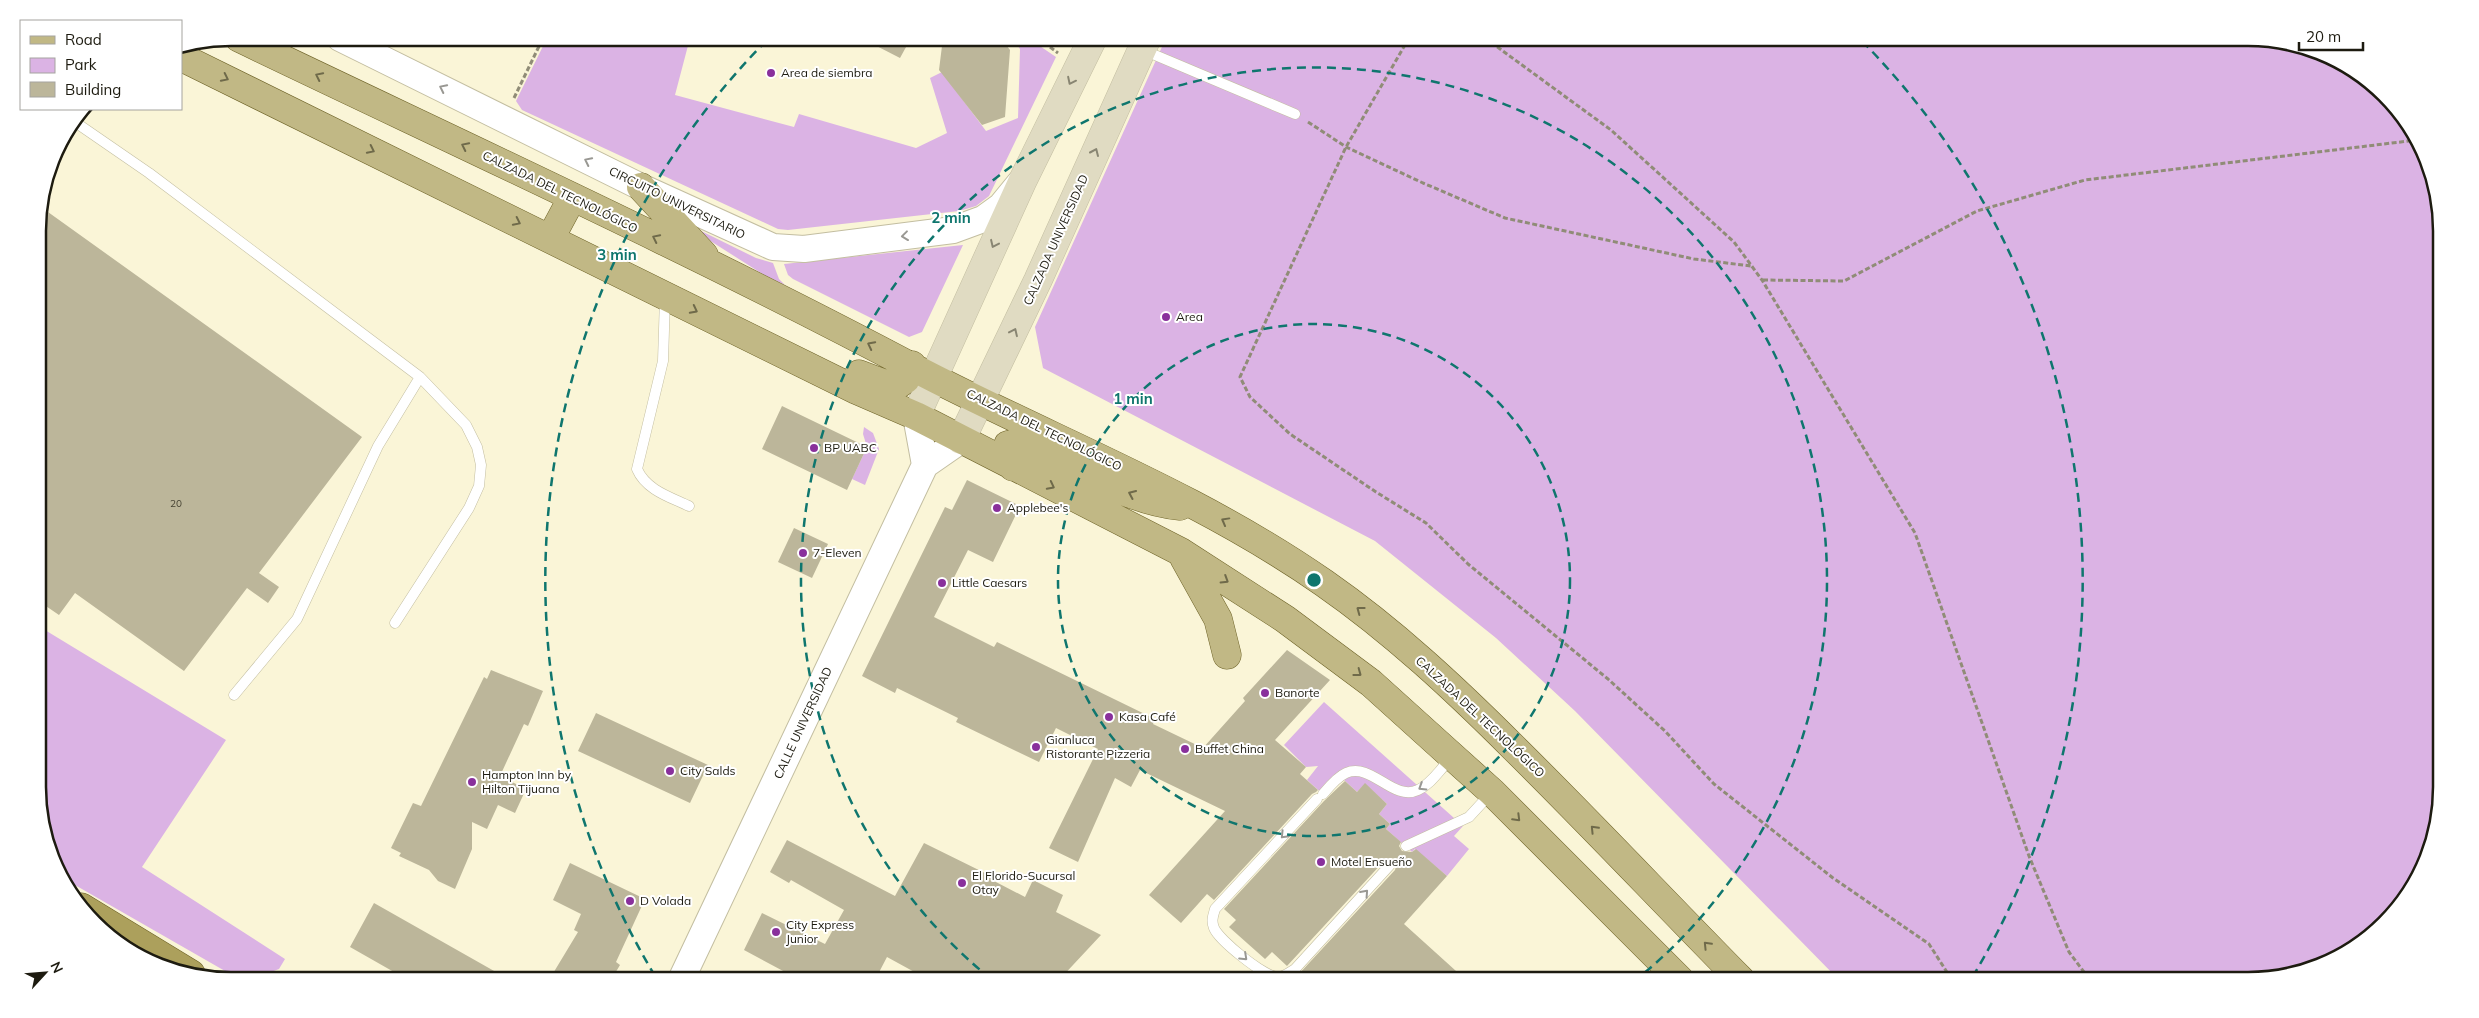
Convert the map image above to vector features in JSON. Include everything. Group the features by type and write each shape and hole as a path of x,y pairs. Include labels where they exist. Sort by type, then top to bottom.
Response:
{"highway":[{"path":"105,922 169,961"}],"main road":[{"name":"CALZADA DEL TECNOLÓGICO","path":"256,46 716,267 981,400 1162,487 1243,531 1324,583 1376,622 1450,685 1542,776 1733,972"},
{"path":"916,416 923,371 1023,180 1088,46"},
{"name":"CALZADA UNIVERSIDAD","path":"961,440 1038,280 1144,46"},
{"path":"182,57 797,362 916,416 1012,467 1181,552 1293,624 1371,683 1492,792 1672,972"},
{"path":"641,187 716,267"},
{"path":"550,239 572,198"},
{"path":"797,362 815,356 882,384 896,386 923,371"},
{"path":"1012,467 1007,450 1008,445 1014,442 1021,442 1136,497 1158,503 1196,505"},
{"path":"1181,552 1218,618 1227,655"}],"street":[{"name":"CIRCUITO UNIVERSITARIO","path":"356,46 641,187 774,247 804,249 953,230 969,225 1001,206 1023,180"},
{"path":"916,416 925,465"},
{"name":"CALLE UNIVERSIDAD","path":"685,972 925,465 961,440"}],"lane":[{"path":"1151,46 1295,114"},
{"path":"80,125 149,172 420,377 466,425 477,447 481,465 479,486 469,508 395,623"},
{"path":"665,295 663,361 659,388 637,469 641,479 650,487 689,506"},
{"path":"234,695 297,619 378,446 420,377"},
{"path":"1263,972 1254,967 1214,929 1212,919 1215,909 1339,777 1358,770 1399,790 1417,791 1428,784 1444,766 1443,748"},
{"path":"1406,846 1469,817 1492,792"},
{"path":"1287,972 1295,968 1390,865"}],"path":[{"path":"512,101 539,46"},
{"path":"1049,46 1061,55"},
{"path":"1404,46 1346,147 1240,377 1250,397 1290,434 1426,523 1468,564 1615,685 1665,731 1714,784 1832,878 1929,944 1947,972"},
{"path":"1496,46 1611,130 1734,242 1762,280 1915,534 2029,856 2069,952 2084,972"},
{"path":"1295,114 1346,147 1423,184 1505,218 1694,259 1752,266"},
{"path":"1762,280 1844,281 1977,211 2085,180 2409,141"}],"green space":[{"path":"543,46 688,46 675,95 794,127 799,114 916,148 947,133 930,78 942,72 986,131 1018,118 1020,49 1018,46 1040,46 1056,57 989,196 976,206 959,211 788,230 778,229 522,110 516,101"},
{"path":"1162,46 2248,46 2284,50 2318,60 2350,77 2370,92 2387,109 2414,149 2423,172 2431,207 2433,231 2433,787 2429,823 2419,857 2402,889 2387,909 2370,926 2330,953 2284,968 2248,972 1831,972 1575,711 1496,638 1375,541 1043,368 1035,327"},
{"path":"691,226 756,258 773,263 779,279 785,285 764,275 690,228"},
{"path":"963,245 922,332 909,337 793,279 788,275 784,264"},
{"path":"864,427 873,433 879,449 865,485 852,479 867,447 863,434"},
{"path":"46,631 226,740 142,867 285,959 279,969 271,972 225,971 74,885 65,869 50,823 46,787"},
{"path":"1324,702 1463,826 1454,836 1469,849 1447,876 1415,849 1412,852 1386,829 1390,824 1379,814 1387,804 1365,784 1357,792 1343,779 1326,797 1307,780 1318,766 1306,767 1284,745"}],"building":[{"path":"877,46 907,46 900,58"},
{"path":"942,46 1007,46 1010,50 1005,117 982,125 939,70"},
{"path":"48,212 362,437 259,573 279,587 268,603 247,588 184,671 75,593 59,615 46,606 46,231"},
{"name":"BP UABC","path":"782,406 867,447 847,490 762,449"},
{"path":"967,480 1020,506 993,562 968,550 934,617 994,647 997,642 1155,719 1153,724 1203,748 1245,701 1243,698 1287,650 1330,680 1275,740 1306,767 1300,774 1318,790 1312,794 1214,900 1207,894 1181,923 1149,895 1225,811 1140,770 1131,787 1115,778 1078,862 1049,848 1098,749 1056,728 1039,762 956,722 958,718 897,688 895,693 862,676 945,507 952,510"},
{"name":"7-Eleven","path":"794,528 828,544 812,578 778,562"},
{"name":"Hampton Inn by Hilton Tijuana","path":"491,670 543,691 528,726 524,724 500,776 526,789 515,813 498,805 487,829 472,822 472,849 455,889 438,881 429,870 399,856 401,853 391,848 413,803 421,806 484,677 487,679"},
{"path":"596,713 708,765 690,803 578,751"},
{"name":"Motel Ensueño","path":"1345,781 1357,792 1365,783 1387,804 1379,814 1390,824 1386,829 1401,842 1399,846 1402,851 1412,852 1416,849 1447,876 1404,924 1457,972 1301,972 1395,870 1397,863 1392,858 1385,860 1287,966 1272,952 1265,959 1229,927 1236,920 1224,909 1324,801"},
{"path":"787,840 895,896 924,843 995,878 994,881 1025,897 1033,880 1063,895 1056,912 1101,935 1066,972 914,972 887,957 879,972 785,972 744,950 762,913 825,944 844,910 791,880 789,883 770,872"},
{"path":"570,863 645,899 616,962 620,965 616,972 554,972 578,932 574,930 581,914 553,900"},
{"path":"374,903 496,972 394,972 350,947"}],"place":[{"name":"Area de siembra","path":"771,73"},
{"name":"Area","path":"1166,317"},
{"name":"BP UABC","path":"814,448"},
{"name":"Applebee's","path":"997,508"},
{"name":"7-Eleven","path":"803,553"},
{"name":"Little Caesars","path":"942,583"},
{"name":"Banorte","path":"1265,693"},
{"name":"Kasa Café","path":"1109,717"},
{"name":"Gianluca Ristorante Pizzeria","path":"1036,747"},
{"name":"Buffet China","path":"1185,749"},
{"name":"City Salds","path":"670,771"},
{"name":"Hampton Inn by Hilton Tijuana","path":"472,782"},
{"name":"Motel Ensueño","path":"1321,862"},
{"name":"El Florido-Sucursal Otay","path":"962,883"},
{"name":"D Volada","path":"630,901"},
{"name":"City Express Junior","path":"776,932"}]}
